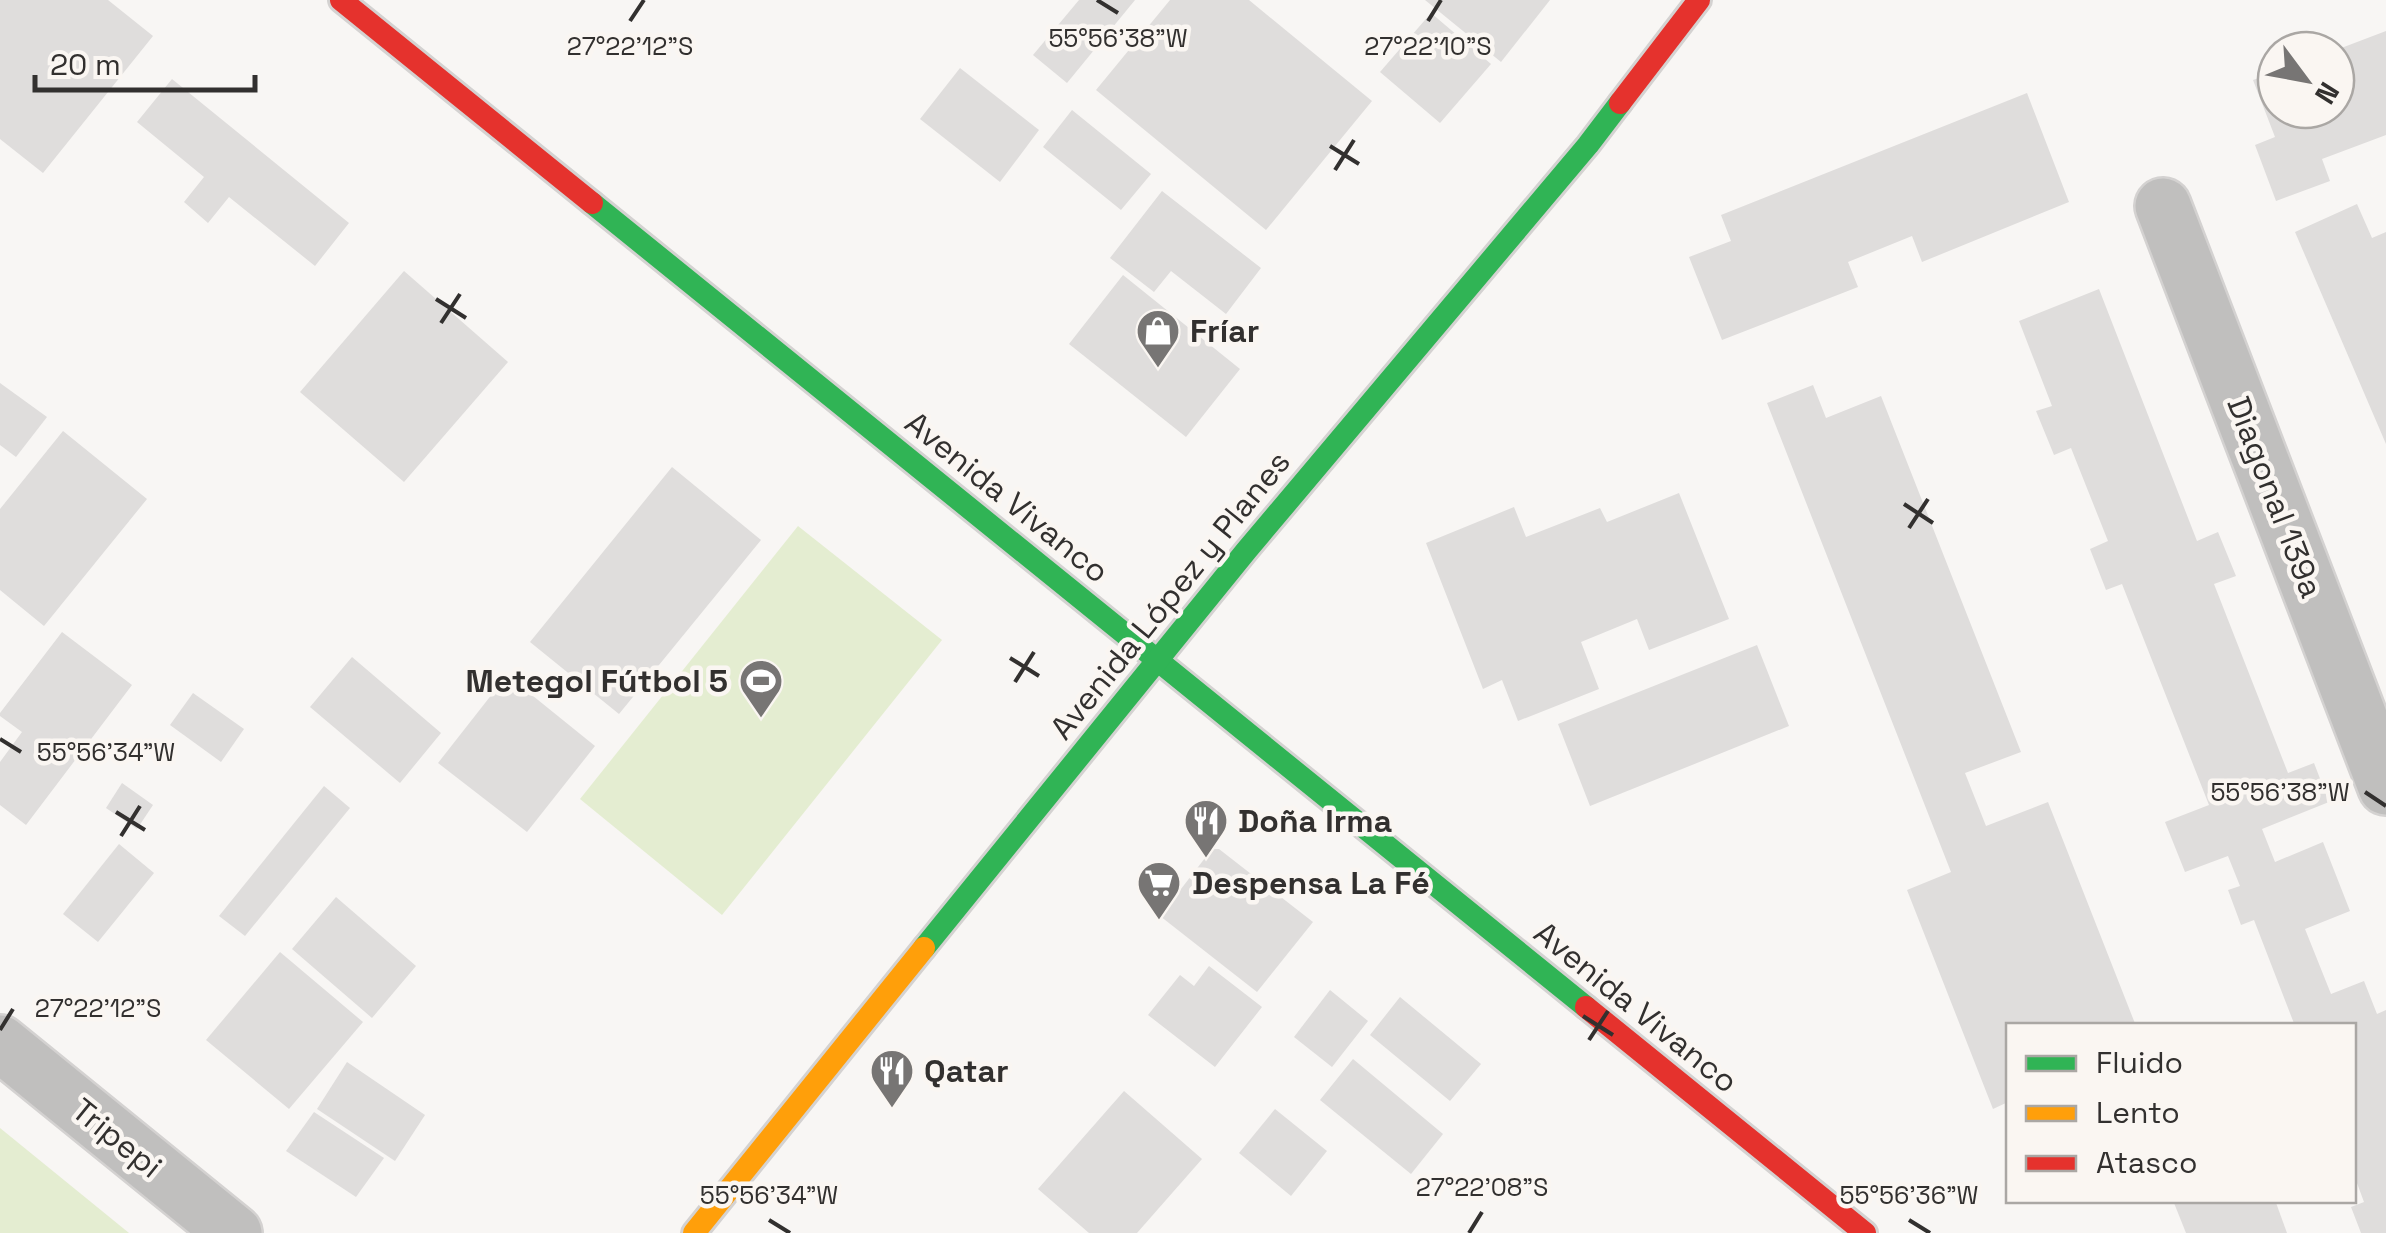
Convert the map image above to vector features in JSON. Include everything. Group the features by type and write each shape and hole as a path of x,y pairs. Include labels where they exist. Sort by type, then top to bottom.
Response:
{"main road":[{"name":"Avenida López y Planes","path":"694,1233 1246,551 1588,145 1699,0"},
{"name":"Avenida Vivanco","path":"351,3 1865,1233"}],"street":[{"name":"Diagonal 139a","path":"2163,206 2382,767"},
{"name":"Tripepi","path":"0,1043 234,1233"}],"green space":[{"name":"Metegol Fútbol 5","path":"798,526 942,640 722,915 580,799"},
{"path":"0,1128 129,1233 0,1233"}],"building":[{"path":"0,0 108,0 153,36 43,173 0,139"},
{"path":"1079,0 1135,0 1067,83 1033,55"},
{"path":"1170,0 1249,0 1372,101 1266,230 1096,90"},
{"path":"1425,0 1550,0 1501,62"},
{"path":"1431,13 1491,64 1440,123 1380,72"},
{"path":"2386,31 2386,135 2322,159 2330,181 2276,201 2255,145 2275,137 2272,130 2356,130 2356,42"},
{"path":"960,68 1039,130 1000,182 920,119"},
{"path":"172,79 349,223 315,266 229,197 208,223 184,202 204,177 137,122"},
{"path":"2027,93 2069,202 1922,262 1912,236 1848,262 1858,287 1722,340 1689,257 1731,241 1721,215"},
{"path":"1072,110 1151,174 1121,210 1043,147"},
{"path":"1162,191 1261,268 1226,314 1171,271 1154,292 1110,258"},
{"path":"2357,204 2372,238 2386,232 2386,444 2295,232"},
{"path":"404,271 508,362 404,482 300,392"},
{"path":"1123,275 1240,369 1186,437 1069,344"},
{"path":"2099,289 2197,541 2218,532 2236,576 2214,584 2288,773 2314,763 2329,802 2262,829 2275,862 2323,842 2350,911 2305,929 2331,994 2364,981 2377,1014 2386,1010 2386,1233 2361,1233 2351,1207 2364,1202 2356,1180 2356,1023 2294,1023 2254,920 2241,925 2228,890 2240,886 2228,856 2185,872 2165,822 2209,805 2122,584 2106,590 2090,549 2108,541 2071,448 2054,455 2036,411 2052,406 2019,321"},
{"path":"0,383 47,417 16,457 0,445"},
{"path":"1813,385 1826,418 1881,396 2021,752 1965,773 1986,826 2048,802 2135,1023 2006,1023 2006,1103 1993,1109 1907,890 1951,872 1767,403"},
{"path":"63,431 147,499 44,626 0,590 0,509"},
{"path":"672,467 761,540 619,714 530,642"},
{"path":"1679,493 1729,619 1649,650 1637,619 1581,642 1599,689 1518,721 1502,680 1483,689 1426,543 1514,507 1526,537 1600,508 1607,522"},
{"path":"62,632 132,685 26,825 0,805 0,762 22,732 0,713"},
{"path":"1757,645 1789,726 1590,806 1558,724"},
{"path":"352,657 441,733 400,783 310,707"},
{"path":"507,675 595,746 527,832 438,763"},
{"path":"193,693 244,729 221,762 170,725"},
{"path":"122,783 153,805 137,829 106,808"},
{"path":"324,786 350,808 245,936 219,916"},
{"path":"119,844 154,873 98,942 63,914"},
{"path":"1212,849 1219,849 1313,922 1257,992 1160,916"},
{"path":"336,897 416,966 372,1018 292,949"},
{"path":"280,952 363,1022 289,1109 206,1040"},
{"path":"1209,966 1262,1007 1215,1067 1148,1015 1180,975 1194,986"},
{"path":"1330,990 1368,1021 1332,1067 1294,1037"},
{"path":"1400,997 1481,1064 1450,1101 1370,1035"},
{"path":"1353,1059 1443,1134 1411,1174 1320,1100"},
{"path":"347,1062 425,1115 395,1161 317,1109"},
{"path":"1124,1091 1202,1159 1137,1233 1089,1233 1038,1189"},
{"path":"1275,1109 1327,1151 1291,1196 1239,1153"},
{"path":"314,1112 384,1158 356,1197 286,1151"},
{"path":"2174,1203 2276,1203 2287,1233 2186,1233"}],"traffic: fast":[{"path":"924,948 1246,551 1620,103"},
{"path":"592,203 1586,1007"}],"traffic: slow":[{"path":"694,1233 924,948"}],"traffic: jam":[{"path":"341,0 592,203"},
{"path":"1620,103 1699,0"},
{"path":"1586,1007 1865,1233"}],"place":[{"name":"Fríar","path":"1158,369"},
{"name":"Metegol Fútbol 5","path":"761,719"},
{"name":"Doña Irma","path":"1206,859"},
{"name":"Despensa La Fé","path":"1159,921"},
{"name":"Qatar","path":"892,1109"}]}
